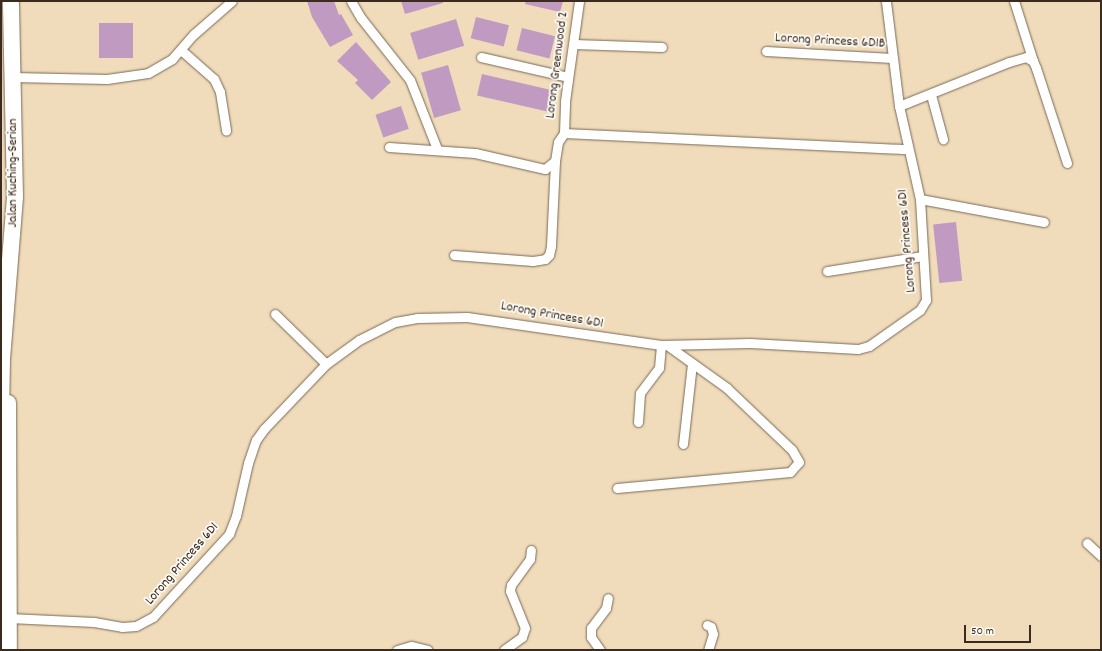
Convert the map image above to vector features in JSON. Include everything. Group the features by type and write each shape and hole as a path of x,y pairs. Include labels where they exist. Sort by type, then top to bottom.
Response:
{"highway":[{"name":"Jalan Kuching-Serian","path":"1,416 7,292 15,197 11,1"},
{"path":"7,292 9,650"}],"street":[{"path":"12,77 121,78 162,67 181,50 194,34 232,1"},
{"path":"351,1 361,18 410,80 437,149"},
{"name":"Lorong Greenwood 2","path":"454,255 533,261 545,259 549,255 555,161 558,142 564,133 568,77 574,44 579,1"},
{"name":"Lorong Princess 6D1","path":"9,618 94,622 122,627 136,626 153,618 229,534 236,516 248,463 256,440 326,364 377,330 395,322 417,318 493,320 604,339 664,345 750,343 864,348 924,307 926,300 920,199 907,149 899,106 886,1"},
{"path":"1014,1 1067,162"},
{"path":"574,44 662,47"},
{"path":"181,50 214,78 220,92 226,131"},
{"name":"Lorong Princess 6D1B","path":"766,51 892,58"},
{"path":"482,57 568,77"},
{"path":"899,106 930,95 1019,58 1026,58 1033,61"},
{"path":"930,95 943,139"},
{"path":"564,133 907,149"},
{"path":"389,147 437,149 475,153 535,168 545,169 555,161"},
{"path":"920,199 1044,222"},
{"path":"828,271 923,256"},
{"path":"275,314 326,364"},
{"path":"617,488 790,472 796,468 799,462 792,450 727,388 664,345 659,368 640,393 638,422"},
{"path":"683,444 692,364"},
{"path":"1087,544 1101,556"},
{"path":"504,650 515,644 523,632 523,621 512,600 511,585 530,559 531,550"},
{"path":"600,650 591,637 591,628 606,608 608,598"},
{"path":"707,625 711,627 713,634 708,650"},
{"path":"397,650 411,646 428,650"}],"building":[{"path":"307,1 334,1 339,15 341,14 353,35 330,47 312,17"},
{"path":"401,1 443,1 443,3 405,14"},
{"path":"526,1 563,1 560,12 525,4"},
{"path":"476,17 509,25 504,47 471,38"},
{"path":"456,19 464,46 418,60 410,33"},
{"path":"99,23 133,23 133,58 99,58"},
{"path":"522,28 555,36 549,59 516,50"},
{"path":"356,42 391,82 372,100 355,83 358,80 337,61"},
{"path":"448,65 461,110 434,118 421,73"},
{"path":"482,74 553,90 548,112 477,95"},
{"path":"401,106 409,129 383,137 375,115"},
{"path":"956,222 962,281 939,283 933,224"}]}
